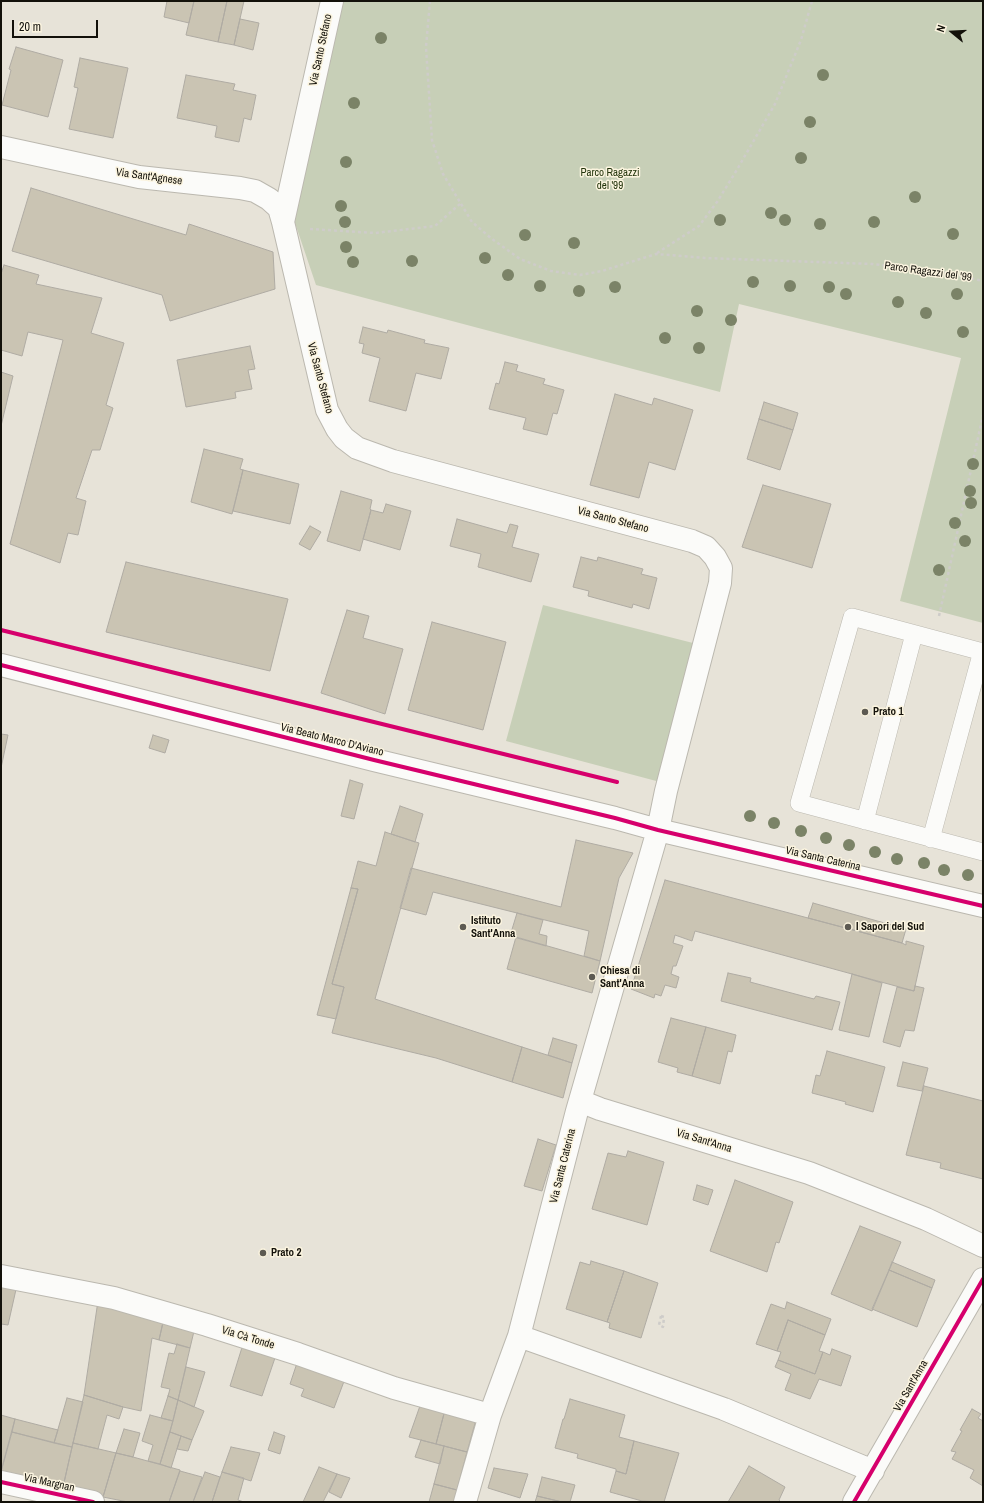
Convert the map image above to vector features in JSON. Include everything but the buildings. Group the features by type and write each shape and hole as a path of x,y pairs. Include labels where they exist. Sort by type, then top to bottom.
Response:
{"street":[{"name":"Via Santo Stefano","path":"332,1 283,222 327,410 337,429 344,438 357,448 393,461 692,540 706,547 715,557"},
{"name":"Via Sant'Agnese","path":"1,147 139,177 256,191 270,199 279,208 283,222"},
{"name":"Via Santa Caterina","path":"465,1502 490,1415 519,1336 580,1101 658,830 666,791 720,583 721,568 715,557"},
{"name":"Via Beato Marco D'Aviano","path":"1,665 374,760 615,818 658,830"},
{"name":"Via Santa Caterina","path":"658,830 983,905"},
{"name":"Via Sant'Anna","path":"580,1101 600,1109 809,1173 926,1219 983,1246"},
{"name":"Via Cà Tonde","path":"1,1276 121,1300 298,1354 394,1388 490,1415"},
{"name":"Via Sant'Anna","path":"854,1502 983,1279"},
{"path":"519,1336 724,1409 873,1471"},
{"name":"Via Margnan","path":"1,1482 93,1502"}],"lane":[{"path":"931,839 982,651 852,617 799,803 931,839 983,852"},
{"path":"865,821 914,634"}],"path":[{"path":"283,222 297,229 375,234 406,231 435,226 461,203"},
{"path":"939,618 983,415"}],"green space":[{"name":"Parco Ragazzi del '99","path":"343,1 983,1 983,623 900,601 961,358 739,304 720,392 316,285 294,220"},
{"path":"543,605 693,643 660,782 506,741"}],"cycle path":[{"path":"1,630 617,782"},
{"path":"1,665 374,760 615,818 658,830 983,906"},
{"path":"854,1502 983,1279"},
{"path":"1,1482 93,1502"}],"place":[{"name":"Prato 1","path":"865,712"},
{"name":"Istituto Sant'Anna","path":"463,927"},
{"name":"I Sapori del Sud","path":"848,927"},
{"name":"Chiesa di Sant'Anna","path":"592,977"},
{"name":"Prato 2","path":"263,1253"}]}
